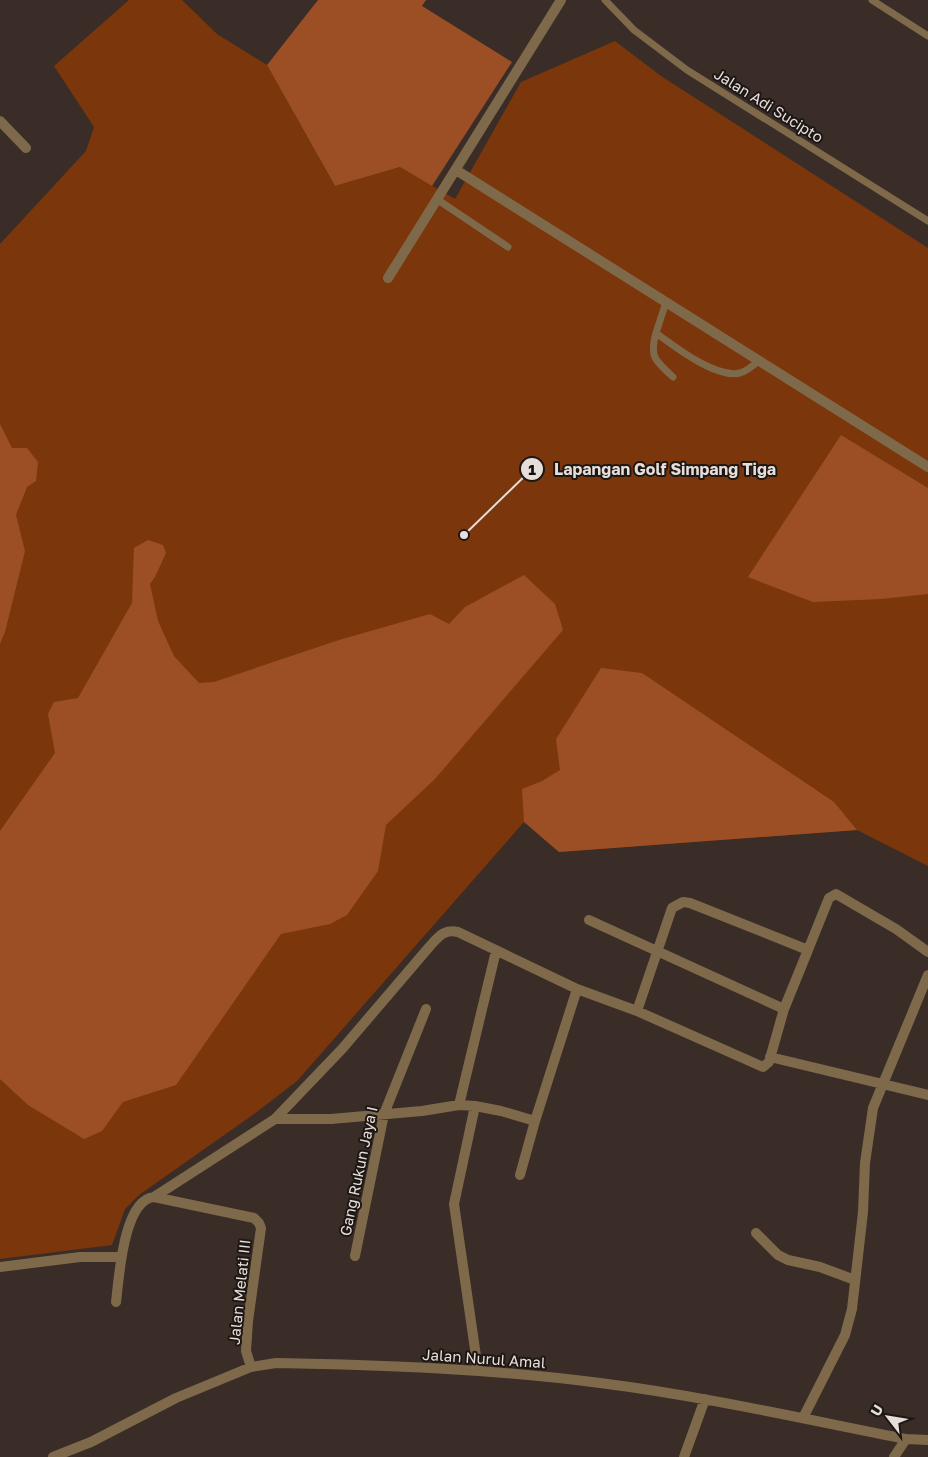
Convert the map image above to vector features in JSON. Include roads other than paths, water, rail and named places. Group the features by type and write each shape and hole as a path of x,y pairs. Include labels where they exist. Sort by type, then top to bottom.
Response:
{"street":[{"path":"388,278 560,0"},
{"path":"0,121 26,148"},
{"path":"456,170 928,467"},
{"path":"116,1302 121,1257 131,1221 136,1211 146,1199 154,1197 274,1119 342,1050 441,934 449,930 458,932 577,988 637,1011 763,1067 770,1057 784,1009 829,898 836,894 896,929 928,952"},
{"path":"637,1011 672,908 683,902 742,923 808,950"},
{"path":"589,920 784,1009"},
{"path":"459,1105 496,951"},
{"path":"803,1418 845,1335 852,1308 863,1212 868,1131 873,1108 928,975"},
{"path":"520,1175 577,988"},
{"name":"Gang Rukun Jaya I","path":"355,1256 384,1114 426,1008"},
{"path":"770,1057 928,1095"},
{"path":"274,1119 331,1119 459,1105 502,1111 535,1121"},
{"path":"475,1106 454,1204 478,1370"},
{"name":"Jalan Melati III","path":"154,1197 246,1216 254,1218 259,1223 261,1228 248,1321 246,1351 251,1367"},
{"path":"756,1234 778,1255 788,1260 820,1267 855,1280"},
{"path":"0,1267 80,1257 121,1257"},
{"name":"Jalan Nurul Amal","path":"53,1457 91,1442 164,1404 251,1367 284,1363 478,1370 600,1382 705,1398 906,1439 928,1440"},
{"path":"684,1457 705,1398"},
{"path":"894,1457 906,1439"}],"lane":[{"name":"Jalan Adi Sucipto","path":"605,0 634,30 687,70 928,221"},
{"path":"872,0 928,36"},
{"path":"438,200 508,247"},
{"path":"666,302 652,346 653,356 674,377"},
{"path":"656,333 688,355 715,369 731,373 744,372 760,360"}],"place":[{"name":"Lapangan Golf Simpang Tiga","path":"464,535"}]}
